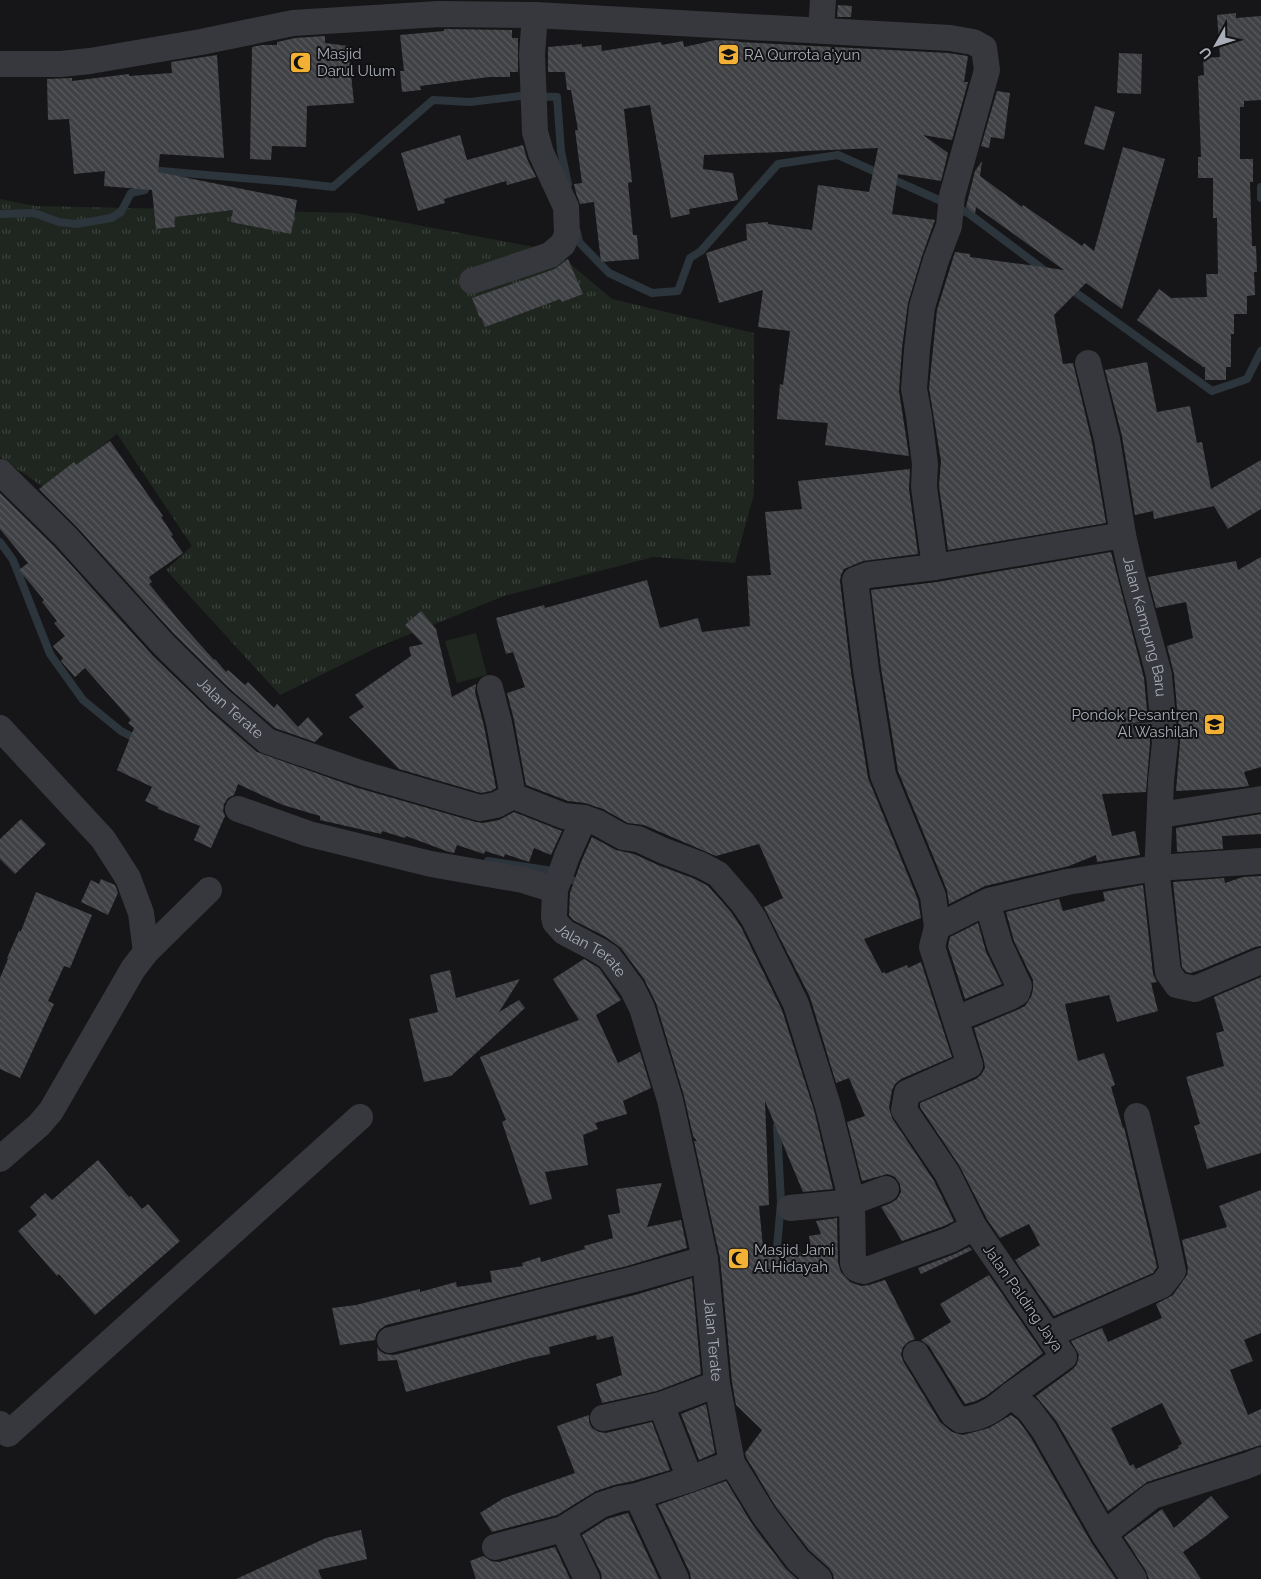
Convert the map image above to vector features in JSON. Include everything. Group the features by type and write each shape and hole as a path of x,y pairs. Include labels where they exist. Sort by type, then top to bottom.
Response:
{"street":[{"path":"821,30 823,0"},
{"path":"0,64 61,64 90,61 201,42 293,23 314,11 535,14 950,38 973,42 984,48 987,70 952,196 949,226 936,260 922,307 914,389 925,464 924,487 935,567"},
{"path":"472,281 550,256 563,244 568,234 566,207 541,153 534,132 532,54 535,14"},
{"path":"1088,363 1107,439 1123,535"},
{"name":"Jalan Terate","path":"0,472 65,536 164,646 219,699 267,741 363,774 480,808 496,805 513,796"},
{"name":"Jalan Kampung Baru","path":"937,927 933,896 883,775 866,670 855,580 868,575 935,567 1123,535 1159,675 1165,743 1156,877 1168,972 1177,985 1195,989 1261,960"},
{"path":"490,688 499,723 513,796 564,816 584,818 598,823 623,837 638,839 702,865 718,874 754,919 796,1004 828,1106 852,1202 852,1264 859,1270 864,1271 950,1240 974,1227"},
{"path":"4,740 103,839 128,878 141,913 146,952"},
{"path":"1160,816 1261,799"},
{"path":"238,808 309,834 430,864 556,886"},
{"name":"Jalan Terate","path":"584,818 556,886 554,917 564,932 609,957 632,988 642,1008 670,1100 705,1260 718,1384 732,1463 764,1515 813,1578"},
{"path":"990,912 1000,946 1019,986 1017,993 1010,998 956,1019 932,947 937,927 989,901 1067,882 1157,868 1261,860"},
{"path":"0,1159 51,1111 133,969 146,952 209,890"},
{"name":"Jalan Palding Jaya","path":"956,1019 970,1065 907,1093 904,1110 947,1173 974,1227 1064,1357 1011,1395"},
{"path":"1049,1335 1162,1285 1173,1271 1137,1116"},
{"path":"0,1424 8,1434 360,1117"},
{"path":"790,1208 852,1202 886,1189"},
{"path":"390,1340 705,1260"},
{"path":"916,1354 953,1414 960,1420 973,1419 993,1410 1011,1395 1029,1410 1044,1430 1104,1534 1134,1579"},
{"path":"604,1418 661,1406 718,1384"},
{"path":"661,1406 690,1479"},
{"path":"1104,1534 1152,1496 1261,1460"},
{"path":"495,1547 564,1530 601,1505 637,1496 732,1463"},
{"path":"637,1496 676,1579"},
{"path":"564,1530 587,1579"}],"lane":[{"path":"1128,731 1164,728"}],"green space":[{"path":"0,199 35,206 354,213 555,251 612,299 754,333 754,494 735,563 653,557 504,596 378,647 280,695 166,570 192,546 117,434 46,489 0,457"},
{"path":"476,633 487,675 457,683 445,641"}],"building":[{"path":"838,5 852,6 851,17 837,17"},
{"path":"1236,13 1236,18 1261,16 1261,100 1244,101 1244,107 1240,107 1240,159 1253,159 1253,182 1250,182 1252,246 1256,246 1257,272 1254,272 1255,295 1247,296 1247,314 1234,314 1234,334 1231,334 1231,367 1226,367 1226,380 1205,380 1205,367 1202,367 1137,320 1159,289 1171,298 1207,297 1206,274 1218,274 1217,218 1213,218 1213,178 1198,178 1198,157 1201,157 1198,76 1204,75 1203,58 1220,57 1217,15"},
{"path":"444,29 512,30 512,38 518,38 518,72 510,72 510,77 489,77 420,86 421,90 402,92 400,71 404,71 400,35 444,31"},
{"path":"325,36 325,43 348,46 354,103 307,106 306,147 272,146 271,160 250,159 252,47 277,45 277,42 295,38"},
{"path":"716,40 948,53 968,56 964,82 968,82 952,140 923,135 948,153 941,181 898,174 892,214 935,220 908,303 902,348 899,391 909,456 825,445 828,423 777,419 780,384 783,385 790,331 758,327 763,290 719,303 706,253 747,240 746,224 768,222 768,224 812,230 818,185 869,192 878,148 704,155 703,169 733,173 738,200 689,209 690,214 671,218 650,105 624,109 632,182 628,183 633,235 637,235 639,259 601,262 594,202 580,204 574,184 582,183 575,130 578,130 571,90 567,90 565,72 548,72 548,47 582,44 582,47 601,45 602,51 661,42 662,45 683,41 684,47"},
{"path":"1119,53 1142,54 1141,94 1117,93"},
{"path":"217,55 224,158 160,154 158,172 297,200 291,234 231,222 233,210 174,217 175,227 156,229 152,190 104,186 105,171 74,174 69,119 48,120 47,79 72,78 72,81 129,74 129,76 172,73 171,62"},
{"path":"997,91 1010,93 1004,139 991,137 989,148 981,146"},
{"path":"1095,106 1115,112 1104,150 1084,144"},
{"path":"460,135 467,160 523,145 527,159 536,177 507,185 506,181 444,199 445,203 418,211 401,153"},
{"path":"1123,147 1165,159 1122,309 1086,283 1054,315 1063,364 1073,363 1092,442 1106,523 948,550 939,486 941,461 929,388 937,310 955,252 970,254 970,257 1064,270 976,207 975,214 966,207 975,171 982,161 980,176 1022,207 1023,205 1082,246 1084,243 1094,251"},
{"path":"568,259 583,294 562,302 560,299 485,327 472,298 555,269"},
{"path":"1147,362 1157,412 1190,406 1197,443 1202,442 1211,489 1261,460 1261,509 1228,529 1214,506 1154,519 1153,511 1135,515 1122,436 1105,370"},
{"path":"110,441 163,516 161,517 173,535 171,536 183,553 149,577 152,582 149,584 181,623 226,672 228,670 245,685 248,682 274,708 277,704 298,727 308,717 323,734 315,742 275,728 229,688 175,635 76,526 39,489 74,462 76,465"},
{"path":"910,469 909,489 918,554 863,561 844,569 840,581 851,672 868,778 918,900 921,918 864,939 882,973 885,972 885,974 907,965 908,968 921,962 952,1057 901,1079 892,1090 889,1107 892,1118 934,1181 954,1221 902,1241 881,1207 897,1199 901,1192 900,1184 895,1177 888,1174 862,1181 847,1122 865,1116 849,1078 836,1083 810,997 764,907 783,898 759,844 716,856 644,825 628,823 603,809 585,803 568,801 526,785 507,693 525,687 513,652 506,654 496,618 544,605 545,608 647,580 660,628 698,618 702,632 750,626 747,576 771,575 765,512 802,509 798,481"},
{"path":"0,493 54,546 153,656 209,710 257,752 358,788 476,822 483,823 499,820 514,812 562,831 551,855 534,848 529,862 505,854 504,857 485,851 484,854 457,845 454,853 449,852 406,836 405,838 382,831 381,834 320,820 320,816 283,805 238,784 234,795 228,798 224,804 223,811 225,816 211,848 194,840 200,826 158,809 158,807 145,801 152,787 117,770 134,728 128,723 131,720 85,668 75,677 61,661 63,658 53,646 65,636 54,623 57,621 42,602 44,600 19,570 28,563 0,529"},
{"path":"1111,552 1144,678 1148,721 1124,724 1120,732 1126,739 1150,738 1150,743 1146,792 1102,794 1112,836 1135,831 1140,855 1097,862 1096,855 1069,866 985,886 949,904 947,890 898,771 881,668 871,590 937,582"},
{"path":"1261,557 1261,767 1244,772 1249,786 1176,791 1180,742 1174,674 1167,646 1193,638 1186,602 1156,608 1148,577 1236,561 1238,570"},
{"path":"421,611 436,629 452,697 476,684 475,692 484,726 496,788 491,791 481,793 399,769 349,717 364,707 355,695 411,656 409,647 423,644 405,625"},
{"path":"1261,814 1261,834 1222,836 1223,849 1177,852 1176,828"},
{"path":"21,819 46,844 15,874 0,859 0,839"},
{"path":"592,837 616,850 634,854 708,886 731,912 741,927 782,1010 814,1110 833,1189 803,1192 765,1101 769,1205 759,1206 763,1247 812,1254 809,1236 821,1234 816,1221 837,1218 838,1263 841,1272 850,1282 861,1286 885,1280 915,1339 903,1347 901,1354 903,1361 940,1422 952,1432 963,1435 989,1428 1011,1415 1018,1420 1031,1438 1091,1542 1116,1579 834,1579 829,1568 809,1550 776,1507 745,1453 762,1430 736,1405 720,1258 694,1141 697,1141 693,1136 684,1096 656,1003 644,979 621,948 606,937 573,920 569,915 570,893"},
{"path":"1261,876 1261,946 1203,969 1191,973 1186,972 1182,967 1173,882 1224,878 1225,883 1243,877"},
{"path":"101,879 115,885 118,893 108,915 81,902 91,880 99,884"},
{"path":"1143,885 1153,974 1157,982 1151,983 1158,1011 1117,1022 1109,995 1065,1004 1078,1061 1104,1053 1115,1085 1111,1087 1124,1127 1157,1267 1153,1273 1054,1316 1015,1260 1040,1245 1029,1224 1000,1238 987,1219 959,1165 920,1107 920,1103 976,1079 981,1075 985,1068 984,1061 974,1028 1025,1006 1031,997 1033,980 1014,941 1006,912 1059,899 1063,911 1105,901 1103,892"},
{"path":"36,892 92,915 70,968 64,966 48,1001 54,1004 20,1078 0,1069 0,978"},
{"path":"978,923 986,952 1002,984 965,999 948,946 950,937"},
{"path":"584,959 599,968 621,1000 596,1015 618,1063 640,1052 651,1088 623,1101 627,1114 595,1123 598,1129 583,1135 588,1165 545,1172 552,1199 530,1205 502,1122 506,1120 480,1057 579,1020 553,979"},
{"path":"450,970 456,998 520,979 499,1012 519,1000 525,1008 451,1076 424,1082 409,1019 438,1012 430,975"},
{"path":"1261,977 1261,1153 1207,1169 1194,1126 1200,1124 1186,1077 1224,1066 1216,1033 1224,1031 1214,997"},
{"path":"98,1160 129,1197 131,1196 142,1209 148,1204 180,1241 95,1315 59,1274 57,1276 18,1231 37,1215 30,1207 45,1193 52,1200"},
{"path":"662,1183 647,1227 681,1220 687,1248 627,1266 386,1325 379,1330 375,1340 340,1345 332,1308 356,1305 420,1289 420,1292 456,1282 457,1287 492,1282 490,1271 523,1266 522,1263 540,1257 541,1262 585,1249 584,1246 613,1238 608,1215 620,1213 616,1189"},
{"path":"1261,1190 1261,1333 1244,1340 1253,1361 1230,1370 1248,1415 1261,1409 1261,1445 1147,1482 1108,1511 1057,1422 1036,1396 1077,1364 1079,1355 1071,1341 1102,1328 1108,1342 1162,1318 1156,1304 1173,1295 1187,1275 1188,1268 1182,1240 1227,1227 1219,1206","holes":["1162,1403 1182,1444 1178,1446 1179,1448 1136,1469 1133,1464 1130,1466 1111,1428"]},
{"path":"969,1247 972,1250 921,1274 918,1268 955,1254"},
{"path":"989,1275 1043,1353 986,1396 965,1404 929,1346 921,1340 951,1322 940,1304"},
{"path":"692,1278 701,1374 657,1391 602,1403 596,1384 622,1375 613,1336 597,1340 596,1335 549,1347 550,1354 406,1392 397,1360 378,1361 377,1347 385,1354 394,1355 635,1295"},
{"path":"706,1404 715,1453 699,1460 681,1414"},
{"path":"589,1415 589,1422 592,1428 606,1433 652,1422 670,1470 596,1491 557,1515 492,1532 480,1513 504,1498 575,1473 557,1426"},
{"path":"726,1481 752,1524 786,1569 797,1579 691,1579 690,1573 658,1505"},
{"path":"1211,1496 1229,1517 1183,1552 1201,1579 1149,1579 1146,1571 1124,1537 1162,1509 1174,1528"},
{"path":"628,1513 659,1579 602,1579 601,1573 582,1535 607,1519"},
{"path":"361,1530 367,1559 318,1570 322,1579 236,1579 326,1538"},
{"path":"555,1547 570,1579 476,1579 470,1561 483,1556 491,1561 499,1562"}],"waterway":[{"path":"149,170 333,187 433,100 470,102 520,96 557,97 561,151 568,184"},
{"path":"577,232 579,242 609,273 652,293 678,291 690,258 701,251 778,164 838,155 968,213 1048,273"},
{"path":"0,214 34,213 59,222 77,224 111,218 121,212 131,193 145,190 147,181"},
{"path":"1261,187 1261,198"},
{"path":"1068,287 1212,391 1247,379 1261,351"},
{"path":"0,542 13,560 50,654 83,700 121,731 138,740"},
{"path":"488,861 553,871 583,885"},
{"path":"776,1259 781,1202 777,1126"}],"place":[{"name":"RA Qurrota a'yun","path":"728,55"},
{"name":"Masjid Darul Ulum","path":"301,63"},
{"name":"Pondok Pesantren Al Washilah","path":"1214,724"},
{"name":"Masjid Jami Al Hidayah","path":"738,1259"}]}
